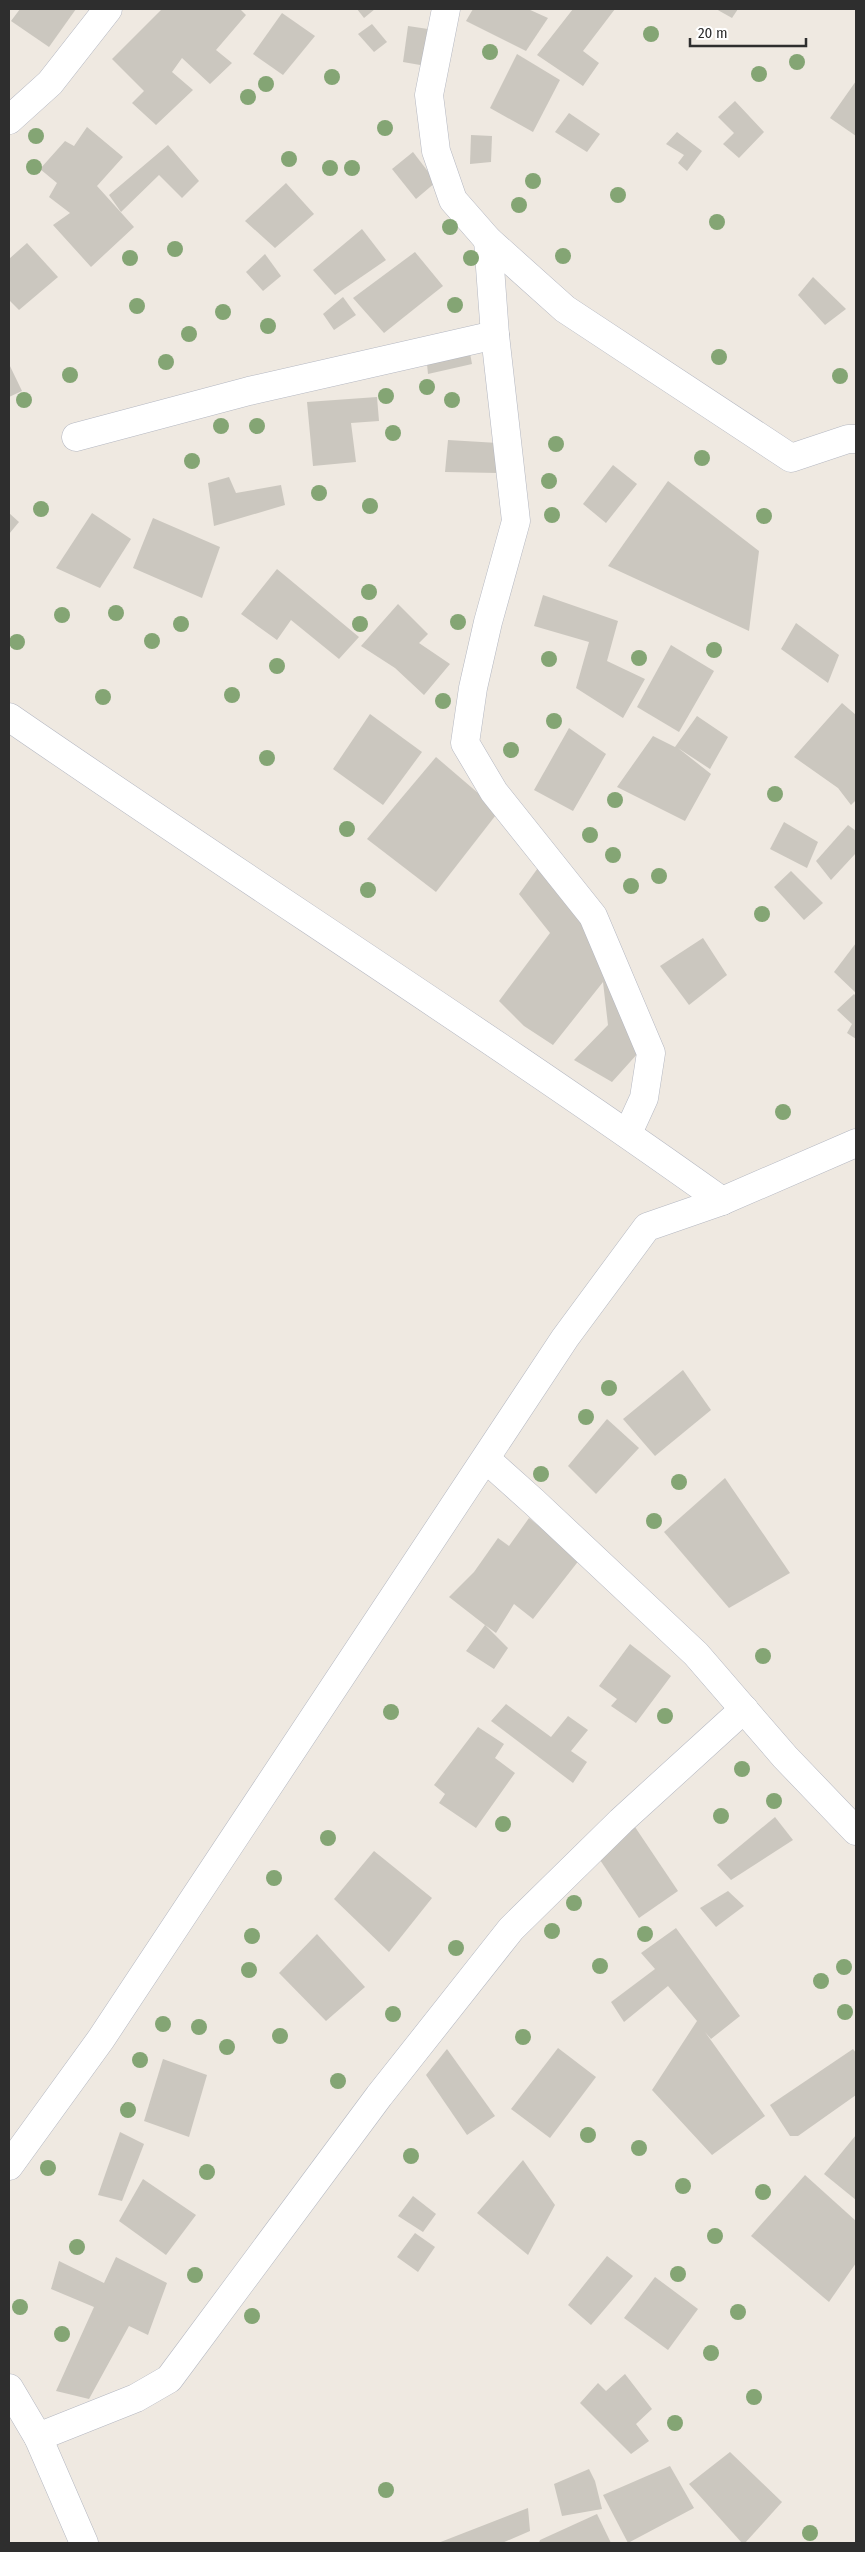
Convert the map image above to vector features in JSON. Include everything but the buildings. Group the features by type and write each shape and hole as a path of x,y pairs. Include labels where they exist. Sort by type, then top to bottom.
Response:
{"street":[{"path":"9,120 50,83 108,9"},
{"path":"446,9 429,95 436,151 453,200 488,240 565,309 791,458 848,439 856,439"},
{"path":"488,240 495,335 516,521 488,622 465,743 494,792 593,916 651,1053 644,1098 628,1134"},
{"path":"76,437 249,391 495,335"},
{"path":"9,717 163,824 628,1134 722,1201"},
{"path":"9,2166 101,2039 565,1338 647,1227 722,1201 856,1143"},
{"path":"486,1459 696,1654 785,1757 856,1831"},
{"path":"38,2437 136,2398 169,2378 379,2096 512,1929 620,1822 744,1709"},
{"path":"9,2388 38,2437 84,2543"}]}
